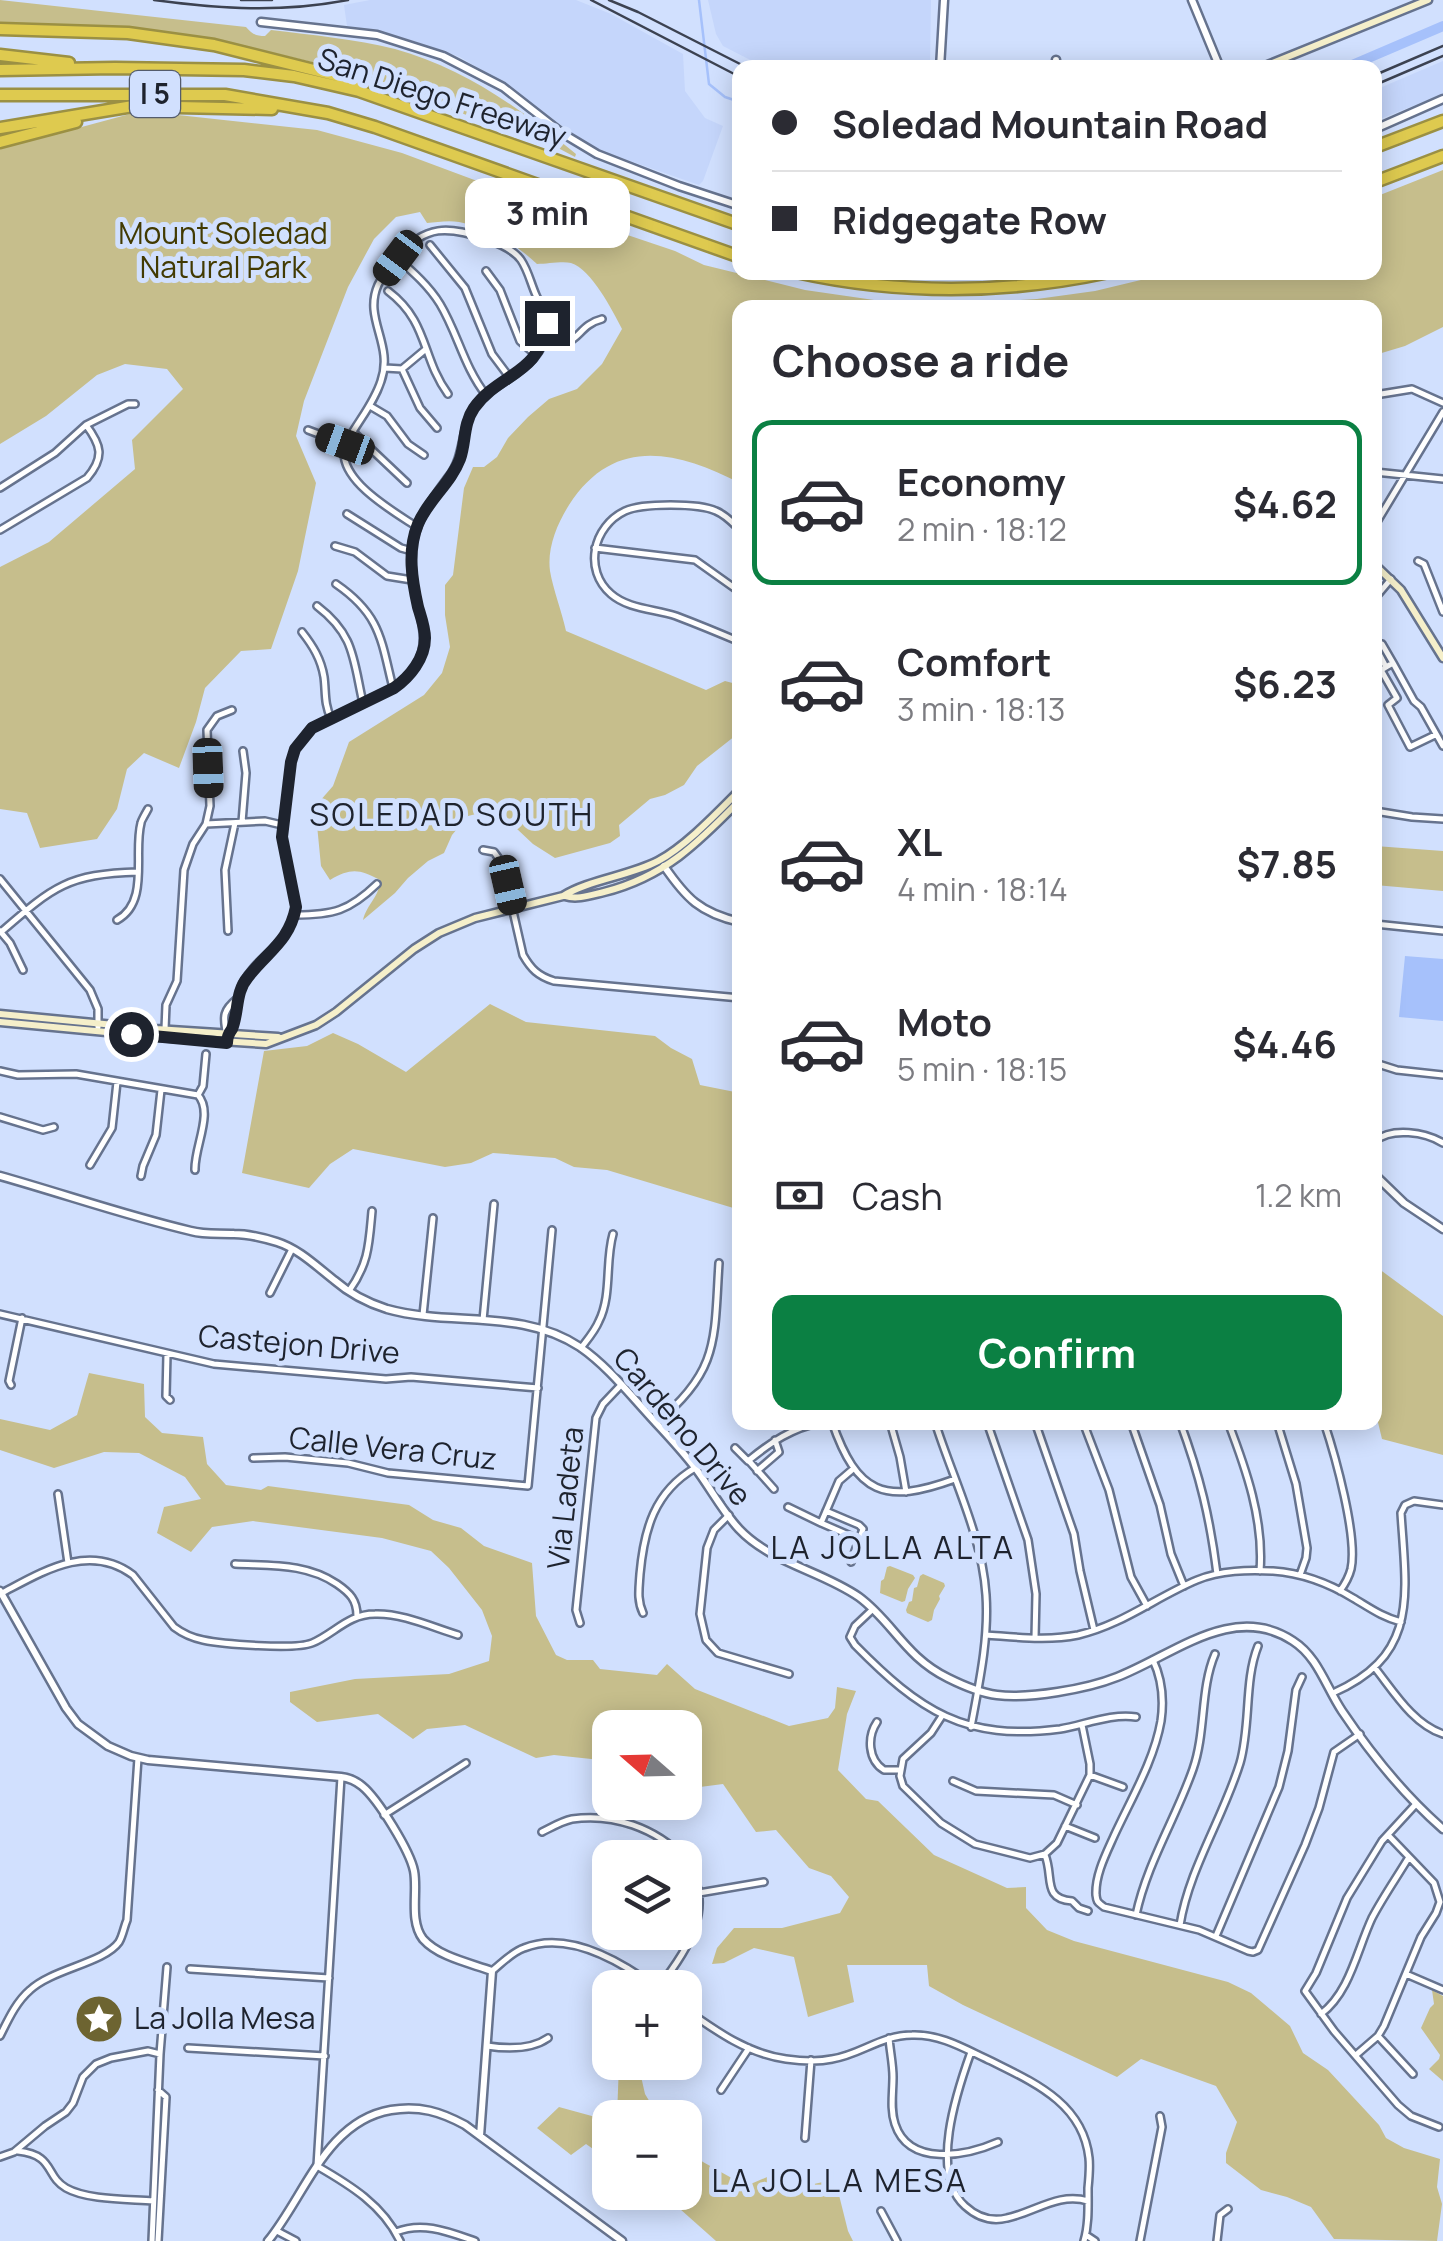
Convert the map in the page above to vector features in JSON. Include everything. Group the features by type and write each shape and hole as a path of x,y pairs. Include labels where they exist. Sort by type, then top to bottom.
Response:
{"highway":[{"path":"0,29 128,33 214,44 338,76 394,104"},
{"path":"0,55 115,68"},
{"name":"San Diego Freeway","path":"0,70 244,70 294,76 359,91 732,221"},
{"name":"San Diego Freeway","path":"0,95 224,95 308,109 375,127 732,254"},
{"path":"0,142 133,106"},
{"path":"0,128 133,106 308,109"},
{"path":"1382,144 1443,121"},
{"path":"1382,179 1443,156"},
{"path":"838,280 946,289 1033,286 1066,280"}],"main road":[{"path":"1280,60 1428,0"},
{"path":"1382,571 1413,606 1443,658"},
{"path":"0,1014 227,1039 280,1037 336,1012 438,933 475,918 564,896 613,890 645,878 732,798"},
{"path":"662,864 691,848 732,808"},
{"path":"0,1022 165,1029 227,1039"}],"street":[{"path":"940,60 944,0"},
{"path":"1192,0 1215,60"},
{"path":"261,22 365,33 442,56 503,88 597,154 732,203"},
{"path":"1382,125 1443,100"},
{"path":"227,1039 224,1014 238,999 246,978 284,938 296,907 282,837 295,749 312,728 394,688 414,670 425,635 412,580 417,527 428,504 457,465 471,412 486,395 536,356 545,340 546,317 521,260 501,245 461,230 424,234 410,242 379,283 373,300 374,315 385,350 385,368 370,406 343,453 346,467 357,482 417,527"},
{"path":"430,245 465,288 492,354 510,378"},
{"path":"398,258 430,288 442,306 464,360 486,395"},
{"path":"486,271 500,290 520,341 536,356"},
{"path":"388,291 413,316 436,378 448,394"},
{"path":"545,340 560,345 568,343 592,322 602,319"},
{"path":"385,368 402,369 426,349"},
{"path":"402,369 420,408 437,428"},
{"path":"1382,394 1412,389 1443,402"},
{"path":"0,488 55,453 86,425 135,404"},
{"path":"370,406 387,416 408,444 424,456"},
{"path":"1382,513 1443,412"},
{"path":"0,530 88,478 96,467 99,446 86,425"},
{"path":"308,430 345,444"},
{"path":"353,432 408,483"},
{"path":"1382,473 1443,480"},
{"path":"732,522 714,510 700,507 639,506 610,521 595,548 594,560 598,578 618,600 673,615 732,639"},
{"path":"347,514 412,551"},
{"path":"335,546 355,552 387,576 412,580"},
{"path":"595,548 695,560 732,586"},
{"path":"1418,562 1424,564 1443,612"},
{"path":"1382,589 1391,578"},
{"path":"336,584 376,622 394,688"},
{"path":"317,606 334,618 348,638 363,703"},
{"path":"302,632 321,662 331,718"},
{"path":"1382,644 1390,665 1443,746"},
{"path":"1382,669 1390,665"},
{"path":"1382,672 1397,698 1388,706 1410,747 1436,734"},
{"path":"165,1029 166,1005 176,981 184,870 206,824 210,806 207,730 217,716 232,710"},
{"path":"228,931 225,870 239,822 246,774 242,751"},
{"path":"118,920 136,898 141,822 148,809"},
{"path":"1382,812 1443,819"},
{"path":"206,824 265,821 282,826"},
{"path":"483,850 494,852 502,863 523,955 540,976 554,982 732,997"},
{"path":"662,864 695,904 732,920"},
{"path":"24,970 0,931 41,897 66,883 105,873 138,872"},
{"path":"0,879 90,990 98,1010 98,1026"},
{"path":"294,915 341,911 360,901 377,884"},
{"path":"1382,925 1443,931"},
{"path":"198,1095 203,1086 206,1054"},
{"path":"1382,1066 1443,1075"},
{"path":"0,1071 76,1074 198,1095 205,1108 195,1170"},
{"path":"90,1165 112,1128 117,1082"},
{"path":"141,1176 156,1135 161,1090"},
{"path":"0,1117 43,1130 54,1128"},
{"path":"1382,1136 1394,1132 1428,1136 1443,1144"},
{"name":"Cardeno Drive","path":"0,1176 197,1233 241,1234 279,1243 349,1291 390,1310 532,1325 581,1348 622,1385 695,1468 736,1525 760,1547 857,1596 923,1663 949,1679 977,1689 1002,1695 1082,1688 1119,1676 1219,1630 1259,1626 1276,1631 1300,1646 1314,1662 1383,1767 1443,1829"},
{"path":"1382,1182 1404,1204 1443,1229"},
{"path":"482,1320 494,1204"},
{"path":"349,1291 364,1268 369,1251 372,1211"},
{"path":"423,1315 433,1218"},
{"path":"538,1388 552,1230"},
{"path":"581,1348 600,1319 605,1302 614,1234"},
{"path":"270,1293 292,1249"},
{"path":"656,1423 687,1394 708,1362 714,1336 718,1263"},
{"name":"Castejon Drive","path":"0,1314 214,1364 538,1388"},
{"path":"11,1385 8,1381 22,1318"},
{"path":"167,1353 166,1396 170,1400"},
{"name":"Via Ladeta","path":"580,1623 576,1610 596,1418 603,1404 622,1385"},
{"name":"Calle Vera Cruz","path":"253,1458 348,1463 388,1473 528,1486 538,1388"},
{"path":"748,1461 796,1430"},
{"path":"834,1430 853,1469 878,1489 906,1492 955,1480"},
{"path":"892,1430 906,1492"},
{"path":"938,1430 984,1570 986,1635 971,1727"},
{"path":"990,1430 1028,1540 1036,1594 1035,1638"},
{"path":"1038,1430 1074,1534 1094,1630"},
{"path":"1086,1430 1108,1490 1132,1578 1146,1606"},
{"path":"1135,1430 1184,1586"},
{"path":"1183,1430 1203,1491 1217,1574"},
{"path":"1231,1430 1251,1490 1260,1570"},
{"path":"1280,1430 1296,1484 1307,1548 1300,1576"},
{"path":"1326,1430 1342,1484 1352,1549 1352,1566 1340,1591"},
{"path":"757,1471 778,1452 775,1440"},
{"path":"735,1448 774,1488"},
{"path":"643,1612 638,1602 642,1549 650,1520 677,1482 695,1468"},
{"path":"821,1523 839,1482 853,1469"},
{"path":"58,1494 68,1562"},
{"path":"1333,1693 1375,1668 1398,1633 1406,1580 1401,1513 1405,1505 1443,1504"},
{"path":"788,1508 860,1540"},
{"path":"826,1511 863,1529 851,1562"},
{"path":"729,1515 714,1530 706,1548 700,1614 706,1640 718,1653 789,1674"},
{"path":"458,1635 375,1614 357,1616 316,1642 295,1648 203,1640 180,1632 144,1586 127,1570 106,1562 56,1565 1,1592 66,1708 78,1724 108,1746 138,1758 342,1776 360,1785 409,1852 415,1873 416,1922 424,1939 442,1953 492,1972"},
{"path":"235,1564 305,1568 325,1576 354,1599 357,1616"},
{"path":"986,1635 1048,1639 1094,1630 1118,1622 1184,1586 1240,1570 1300,1576 1340,1591 1378,1615 1401,1622"},
{"path":"872,1609 855,1626 850,1637 855,1645 884,1675 942,1716 971,1727 1004,1732 1136,1717"},
{"path":"1180,1925 1187,1894 1240,1760 1252,1660 1258,1646"},
{"path":"1136,1915 1144,1882 1194,1768 1215,1654"},
{"path":"1154,1660 1162,1698 1160,1722 1146,1766 1100,1872 1096,1896 1104,1907 1180,1925 1248,1951 1261,1947 1319,1808 1334,1752 1360,1734"},
{"path":"1375,1668 1415,1717 1443,1734"},
{"path":"1216,1936 1279,1787 1296,1690 1302,1677"},
{"path":"942,1716 931,1733 903,1759 903,1786 941,1823 962,1837 1030,1858 1045,1854 1058,1843 1090,1774 1082,1725"},
{"path":"877,1722 870,1749 873,1761 884,1770 900,1770"},
{"path":"0,2036 33,1986 108,1952 121,1939 126,1920 138,1758"},
{"path":"384,1815 466,1763"},
{"path":"1090,1774 1123,1786"},
{"path":"317,2166 342,1776"},
{"path":"953,1781 976,1791 1054,1795 1076,1805"},
{"path":"1416,1804 1382,1841 1347,1898 1305,1991 1380,2086 1411,2116 1440,2127"},
{"path":"542,1832 570,1819 595,1818 634,1824 663,1840"},
{"path":"1065,1826 1095,1838"},
{"path":"1356,2055 1384,2026 1440,1902 1434,1883 1388,1835"},
{"path":"1045,1854 1054,1896 1072,1900 1088,1911"},
{"path":"1321,2014 1334,2005 1344,1988 1374,1915 1410,1857"},
{"path":"702,1893 764,1882"},
{"path":"480,2136 492,1972 523,1948 562,1943 630,1970"},
{"path":"155,2241 152,2201 167,1967"},
{"path":"190,1969 330,1978"},
{"path":"1406,1974 1443,1990"},
{"path":"702,2021 749,2048 785,2059 834,2059 889,2038 926,2035 972,2052 1041,2086 1057,2097 1075,2119 1089,2156 1085,2238 1095,2241"},
{"path":"1378,2036 1413,2074"},
{"path":"487,2046 508,2049 545,2042 548,2038"},
{"path":"889,2038 892,2112 896,2128 907,2144 932,2154 948,2154 998,2142"},
{"path":"188,2048 325,2056"},
{"path":"721,2090 749,2048"},
{"path":"14,2152 66,2112 83,2077 96,2064 148,2051 160,2054"},
{"path":"972,2052 952,2117 948,2154 950,2185 958,2200 973,2214 988,2219 1004,2219 1068,2197 1088,2201"},
{"path":"805,2138 812,2060"},
{"path":"155,2241 166,2097 158,2090"},
{"path":"268,2241 332,2145 351,2126 381,2112 406,2108 446,2114 622,2241"},
{"path":"1140,2241 1162,2126 1160,2116"},
{"path":"0,2157 19,2151 32,2153 48,2164 65,2188 84,2194 152,2201"},
{"path":"317,2166 372,2202 400,2241"},
{"path":"1218,2241 1220,2215 1228,2209"},
{"path":"880,2212 896,2241"},
{"path":"396,2232 422,2226 475,2241"},
{"path":"276,2231 296,2241"}],"shaded area":[{"path":"370,0 576,0 611,14 683,54 685,91 705,118 723,126 703,181 699,185 593,148 460,57 411,40 347,26 344,5"},
{"path":"708,0 931,0 930,60 750,60 723,46"},
{"path":"1443,61 1443,94 1382,118 1382,87"},
{"path":"1405,956 1443,959 1443,1021 1399,1017"}],"green space":[{"path":"0,0 246,27 262,36 271,30 395,49 445,67 491,92 576,154 575,157 337,68 215,39 0,23"},
{"name":"Mount Soledad Natural Park","path":"141,111 317,130 402,153 675,251 704,265 732,272 732,280 765,280 874,300 732,300 732,479 670,457 626,459 587,483 569,505 554,536 549,562 551,578 566,631 706,690 725,681 732,683 732,738 697,766 684,785 650,799 619,825 620,836 610,843 555,858 533,844 501,814 484,812 468,816 452,835 444,853 428,861 363,920 380,880 355,871 330,880 321,866 319,802 333,786 349,742 424,695 442,673 450,647 445,585 453,575 464,488 473,467 484,467 497,457 508,438 549,399 577,389 602,364 622,329 594,282 579,267 559,262 537,264 480,228 451,221 427,223 420,212 396,217 374,239 348,287 304,401 296,436 316,483 298,571 271,649 241,651 205,688 179,768 144,753 127,769 117,809 97,839 40,848 27,813 0,809 0,567 49,542 135,469 132,440 183,389 167,369 125,364 97,375 46,416 0,444 0,149"},
{"path":"1443,170 1443,327 1382,353 1382,300 1021,300 1095,291 1141,280 1382,280 1382,194"},
{"path":"1382,847 1443,851 1443,891 1382,886"},
{"path":"490,1004 526,1022 655,1036 692,1059 700,1085 732,1091 732,1208 607,1170 574,1167 555,1158 493,1153 471,1163 445,1167 353,1149 330,1164 309,1188 242,1173 264,1051 307,1046 333,1033 406,1072"},
{"path":"1382,1271 1443,1316 1443,1455 1382,1439"},
{"path":"89,1373 144,1384 145,1417 162,1433 203,1437 207,1464 226,1485 261,1490 268,1486 409,1505 433,1520 461,1528 484,1546 532,1563 536,1616 556,1655 567,1660 593,1660 600,1669 657,1675 667,1664 695,1689 789,1726 828,1718 835,1708 837,1687 856,1691 847,1714 838,1770 866,1799 878,1801 934,1855 1007,1888 1026,1887 1026,1908 1047,1930 1074,1941 1228,1982 1251,1993 1290,2026 1303,2053 1328,2070 1379,2125 1386,2138 1440,2159 1437,2187 1442,2204 1437,2241 1334,2239 1311,2207 1261,2190 1226,2163 1237,2122 1216,2086 1141,2059 1117,2077 929,1986 927,1965 847,1965 854,2002 808,2017 794,1957 754,1948 724,1963 712,1964 717,1948 734,1928 782,1928 840,1913 849,1897 831,1876 809,1868 776,1830 756,1832 723,1784 702,1787 702,1710 592,1710 592,1759 554,1755 536,1758 465,1725 427,1729 413,1739 378,1714 317,1722 290,1702 290,1692 355,1679 449,1674 489,1661 492,1636 482,1610 431,1551 382,1538 253,1521 212,1527 191,1552 157,1533 164,1507 201,1499 185,1477 139,1453 104,1452 54,1468 0,1450 0,1419 50,1430 77,1415"},
{"path":"890,1566 915,1578 905,1601 880,1593 881,1581"},
{"path":"923,1574 945,1586 928,1622 906,1610"},
{"path":"1432,1990 1443,1996 1443,2081 1429,2069 1440,2055 1421,2028 1434,2004"},
{"path":"618,2080 642,2080 649,2100 618,2100"},
{"path":"559,2107 592,2116 592,2148 586,2144 571,2155 537,2128"},
{"path":"702,2161 746,2186 781,2171 791,2189 823,2182 839,2195 853,2241 716,2241 681,2210 702,2210"}],"waterway":[{"path":"699,0 709,84 732,99"},
{"path":"1364,60 1443,26"}],"tram line":[{"path":"154,0 251,8 348,0"},
{"path":"609,0 732,60"},
{"path":"1382,72 1443,46"}],"railway":[{"path":"241,0 272,0"},
{"path":"591,0 732,73"},
{"path":"1382,82 1443,56"}],"place":[{"name":"La Jolla Mesa","path":"99,2019"}],"district":[{"name":"SOLEDAD SOUTH","path":"452,815"},
{"name":"LA JOLLA ALTA","path":"893,1548"},
{"name":"LA JOLLA MESA","path":"840,2181"}],"route":[{"path":"131,1034 227,1043 246,978 284,938 296,907 282,837 295,749 312,728 394,688 414,670 425,635 412,580 417,527 428,504 457,465 471,412 536,356 545,340 547,323"}]}
